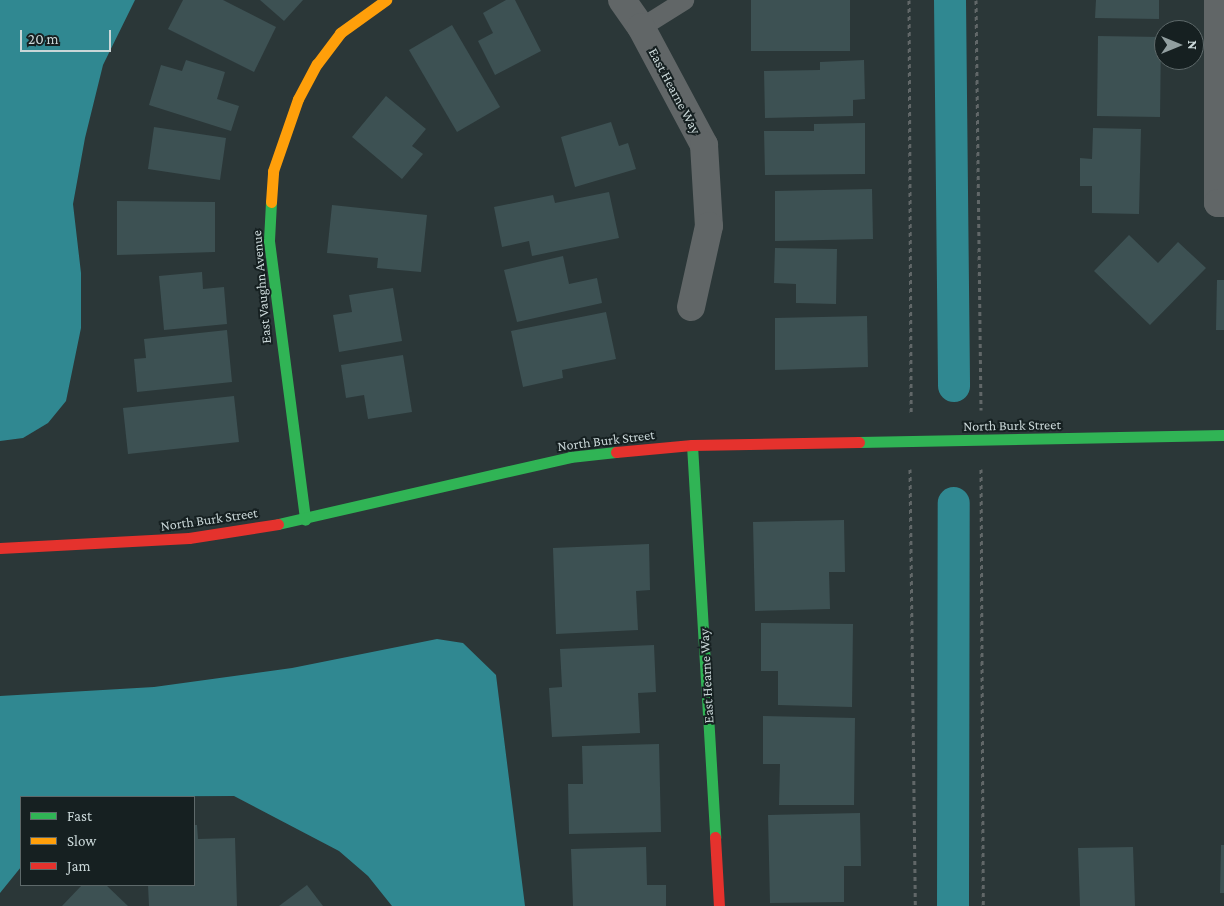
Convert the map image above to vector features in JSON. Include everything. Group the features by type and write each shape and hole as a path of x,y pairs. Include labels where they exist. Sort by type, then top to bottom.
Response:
{"street":[{"name":"East Vaughn Avenue","path":"305,520 269,241 273,171 298,99 316,64 340,33 386,0"},
{"name":"East Hearne Way","path":"622,0 641,27 704,145 709,226 691,307"},
{"path":"1218,0 1221,203"},
{"name":"North Burk Street","path":"0,548 189,538 305,520 570,457 692,445 1224,435"},
{"name":"East Hearne Way","path":"692,445 719,906"}],"lane":[{"path":"641,27 684,0"}],"water":[{"path":"0,0 135,0 103,65 85,138 73,204 81,273 81,328 66,401 48,423 23,438 0,441"},
{"path":"437,639 463,643 496,675 525,906 392,906 368,876 339,851 234,796 20,796 20,868 0,893 0,696 154,687 292,668"}],"building":[{"path":"183,0 223,0 276,27 254,72 168,29"},
{"path":"260,0 303,0 284,21"},
{"path":"506,0 515,0 541,51 495,75 478,41 493,33 483,13"},
{"path":"751,0 850,0 850,51 751,51"},
{"path":"1096,0 1159,0 1159,19 1095,18"},
{"path":"452,25 500,107 457,132 409,50"},
{"path":"1098,36 1154,37 1154,70 1161,70 1160,117 1097,116"},
{"path":"186,60 225,72 217,99 239,106 231,131 149,105 161,65 182,71"},
{"path":"864,60 865,99 853,100 853,116 765,118 764,71 820,70 820,62"},
{"path":"386,96 426,129 412,146 423,154 402,179 352,137"},
{"path":"611,122 619,146 628,143 636,169 575,187 561,137"},
{"path":"865,123 865,174 765,175 764,131 814,131 814,124"},
{"path":"154,127 226,138 220,180 148,169"},
{"path":"1093,128 1141,129 1139,214 1092,213 1092,186 1080,186 1080,158 1092,159"},
{"path":"872,189 873,239 775,241 775,191"},
{"path":"609,192 619,238 532,256 529,241 502,247 494,207 553,195 555,203"},
{"path":"117,201 215,202 215,252 117,255"},
{"path":"332,205 427,215 421,272 377,268 378,258 327,253"},
{"path":"1129,235 1158,263 1178,242 1206,268 1150,325 1094,271"},
{"path":"775,248 837,249 836,304 796,303 796,284 774,283"},
{"path":"563,256 569,284 597,278 602,303 517,322 504,270"},
{"path":"202,272 203,289 224,287 227,324 164,330 159,276"},
{"path":"1217,280 1224,280 1224,330 1216,330"},
{"path":"393,288 402,341 339,352 333,315 352,312 349,295"},
{"path":"606,312 616,359 562,370 563,378 523,387 511,331"},
{"path":"867,316 868,367 775,370 775,318"},
{"path":"227,330 232,382 137,392 134,359 146,358 144,339"},
{"path":"403,355 412,412 368,419 364,395 346,398 341,365"},
{"path":"234,396 239,442 128,454 123,408"},
{"path":"844,520 845,572 829,572 830,609 755,611 753,522"},
{"path":"649,544 650,590 636,591 638,630 556,634 553,548"},
{"path":"761,623 853,624 852,707 778,705 778,671 761,671"},
{"path":"654,645 656,692 638,693 640,733 552,737 549,688 562,687 560,649"},
{"path":"763,716 855,718 854,805 779,805 780,764 763,764"},
{"path":"659,744 661,832 569,834 568,784 583,784 582,746"},
{"path":"860,813 861,866 844,866 844,902 770,903 768,815"},
{"path":"195,825 197,825 198,839 235,838 237,906 149,906 148,886 195,886"},
{"path":"1221,845 1224,845 1224,893 1220,893"},
{"path":"646,847 647,885 666,885 666,906 573,906 571,849"},
{"path":"1133,847 1135,906 1080,906 1078,848"},
{"path":"307,885 323,906 279,906"},
{"path":"81,886 107,886 128,906 62,906"}],"waterway":[{"path":"950,0 954,386"},
{"path":"953,906 954,503"}],"traffic: fast":[{"path":"271,202 269,241 305,520"},
{"path":"859,442 1224,435"},
{"path":"692,445 715,837"},
{"path":"278,524 570,457 616,452"}],"traffic: slow":[{"path":"271,202 273,171 298,99 317,64 340,33 386,0"}],"traffic: jam":[{"path":"616,452 692,445 859,442"},
{"path":"0,548 189,538 278,524"},
{"path":"715,837 719,906"}]}
